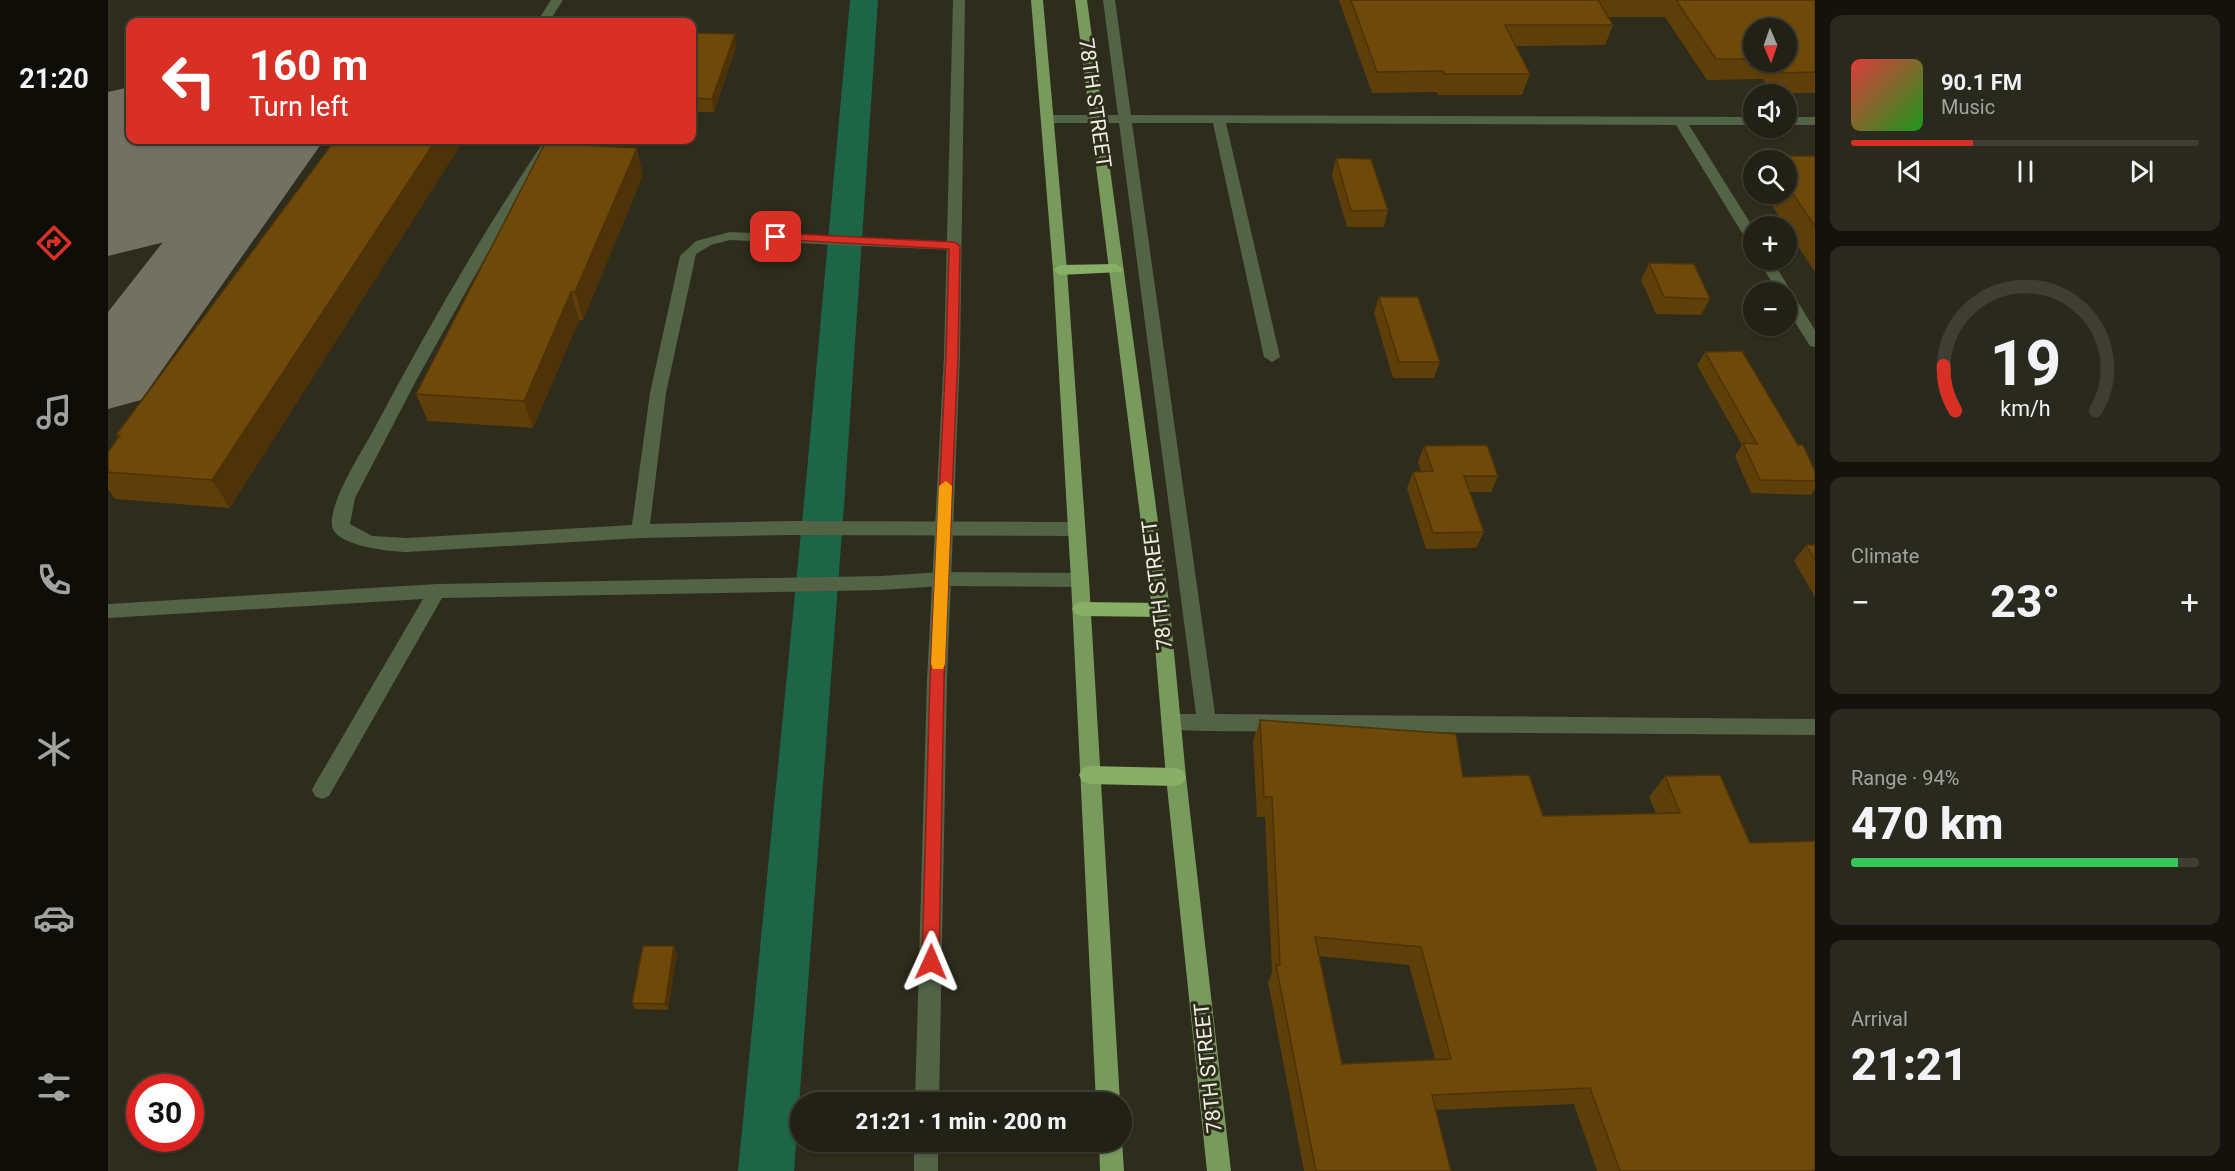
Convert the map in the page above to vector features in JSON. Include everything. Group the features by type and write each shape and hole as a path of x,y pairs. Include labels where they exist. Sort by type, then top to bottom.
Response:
{"highway":[{"path":"1060,270 1116,269"},
{"path":"1081,609 1161,610"},
{"path":"1089,775 1176,777"}],"main road":[{"path":"1037,0 1060,270 1080,580 1107,1092"},
{"name":"78TH STREET","path":"1081,0 1161,610 1176,777 1219,1171"},
{"path":"1111,1152 1112,1171"}],"street":[{"path":"545,18 556,0"},
{"path":"927,1092 937,680 954,246 959,0"},
{"path":"1109,0 1207,723"},
{"path":"1048,119 1743,121"},
{"path":"1219,120 1272,357"},
{"path":"1680,121 1743,223"},
{"path":"1797,121 1815,121"},
{"path":"548,144 510,201 410,377 346,498 341,527 356,537 374,544 407,545 640,531 791,528 1076,530"},
{"path":"640,531 658,393 687,255 695,246 709,240 730,236 954,246"},
{"path":"1797,312 1815,342"},
{"path":"108,611 437,591 855,583 942,579 1080,580"},
{"path":"322,790 437,591"},
{"path":"1172,722 1815,727"},
{"path":"926,1152 926,1171"}],"building":[{"path":"1351,0 1598,0 1613,25 1505,25 1530,74 1445,74 1443,71 1377,72"},
{"path":"1676,0 1815,0 1815,72 1784,73 1783,72 1797,72 1797,18 1743,18 1743,59 1716,59"},
{"path":"696,33 735,34 712,99 696,98"},
{"path":"332,144 433,144 212,480 108,472 108,452 120,435 116,435"},
{"path":"544,144 637,148 575,292 571,292 524,401 416,394"},
{"path":"1797,156 1815,156 1815,226 1797,200"},
{"path":"1336,158 1371,159 1388,210 1351,211"},
{"path":"1649,263 1694,264 1710,299 1664,297"},
{"path":"1379,297 1418,297 1440,362 1399,362"},
{"path":"1742,351 1798,445 1803,445 1815,471 1815,481 1760,480 1743,443 1757,444 1705,352"},
{"path":"1487,445 1498,476 1464,476 1484,532 1433,533 1413,472 1433,471 1424,446"},
{"path":"1806,545 1815,545 1815,560"},
{"path":"1260,720 1456,734 1463,777 1529,775 1543,816 1680,813 1665,776 1720,775 1750,843 1815,841 1815,1171 1620,1171 1590,1088 1432,1095 1451,1171 1316,1171 1276,965 1280,965 1272,797 1264,797","holes":["1315,937 1421,947 1451,1059 1342,1064"]},
{"path":"643,946 674,946 665,1004 632,1003"}],"waterway":[{"path":"766,1171 825,492 864,0"}],"taxiway":[{"path":"108,377 281,144"}],"runway":[{"path":"108,194 151,144"}],"slow traffic":[{"path":"938,664 946,486"}],"route":[{"path":"776,237 954,246 952,355 937,680 931,962"}]}
